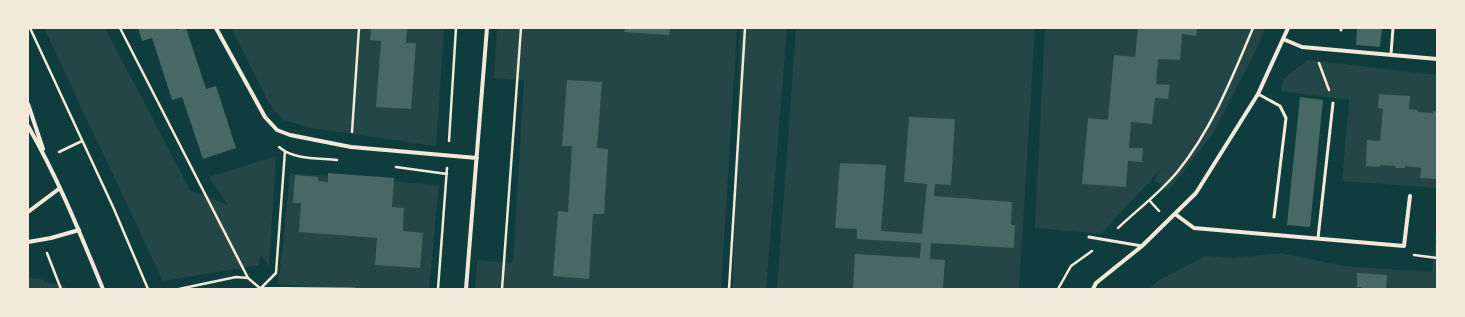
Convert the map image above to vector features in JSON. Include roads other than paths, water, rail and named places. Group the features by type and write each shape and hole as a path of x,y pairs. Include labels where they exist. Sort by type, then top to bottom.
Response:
{"street":[{"path":"216,28 265,117 277,130 290,135 351,147 477,158"},
{"path":"466,289 486,28"},
{"path":"1093,289 1096,283 1142,246 1196,193 1258,94 1288,28"},
{"path":"1283,39 1302,47 1437,59"},
{"path":"28,104 47,158 103,289"},
{"path":"28,126 47,158"},
{"path":"28,212 60,188"},
{"path":"1175,214 1194,228 1404,246 1410,196"},
{"path":"28,242 42,240 79,230"}],"lane":[{"path":"1391,54 1393,28"},
{"path":"1258,94 1280,106 1286,118 1274,217"},
{"path":"1318,238 1333,104"},
{"path":"1090,237 1142,246"}]}
